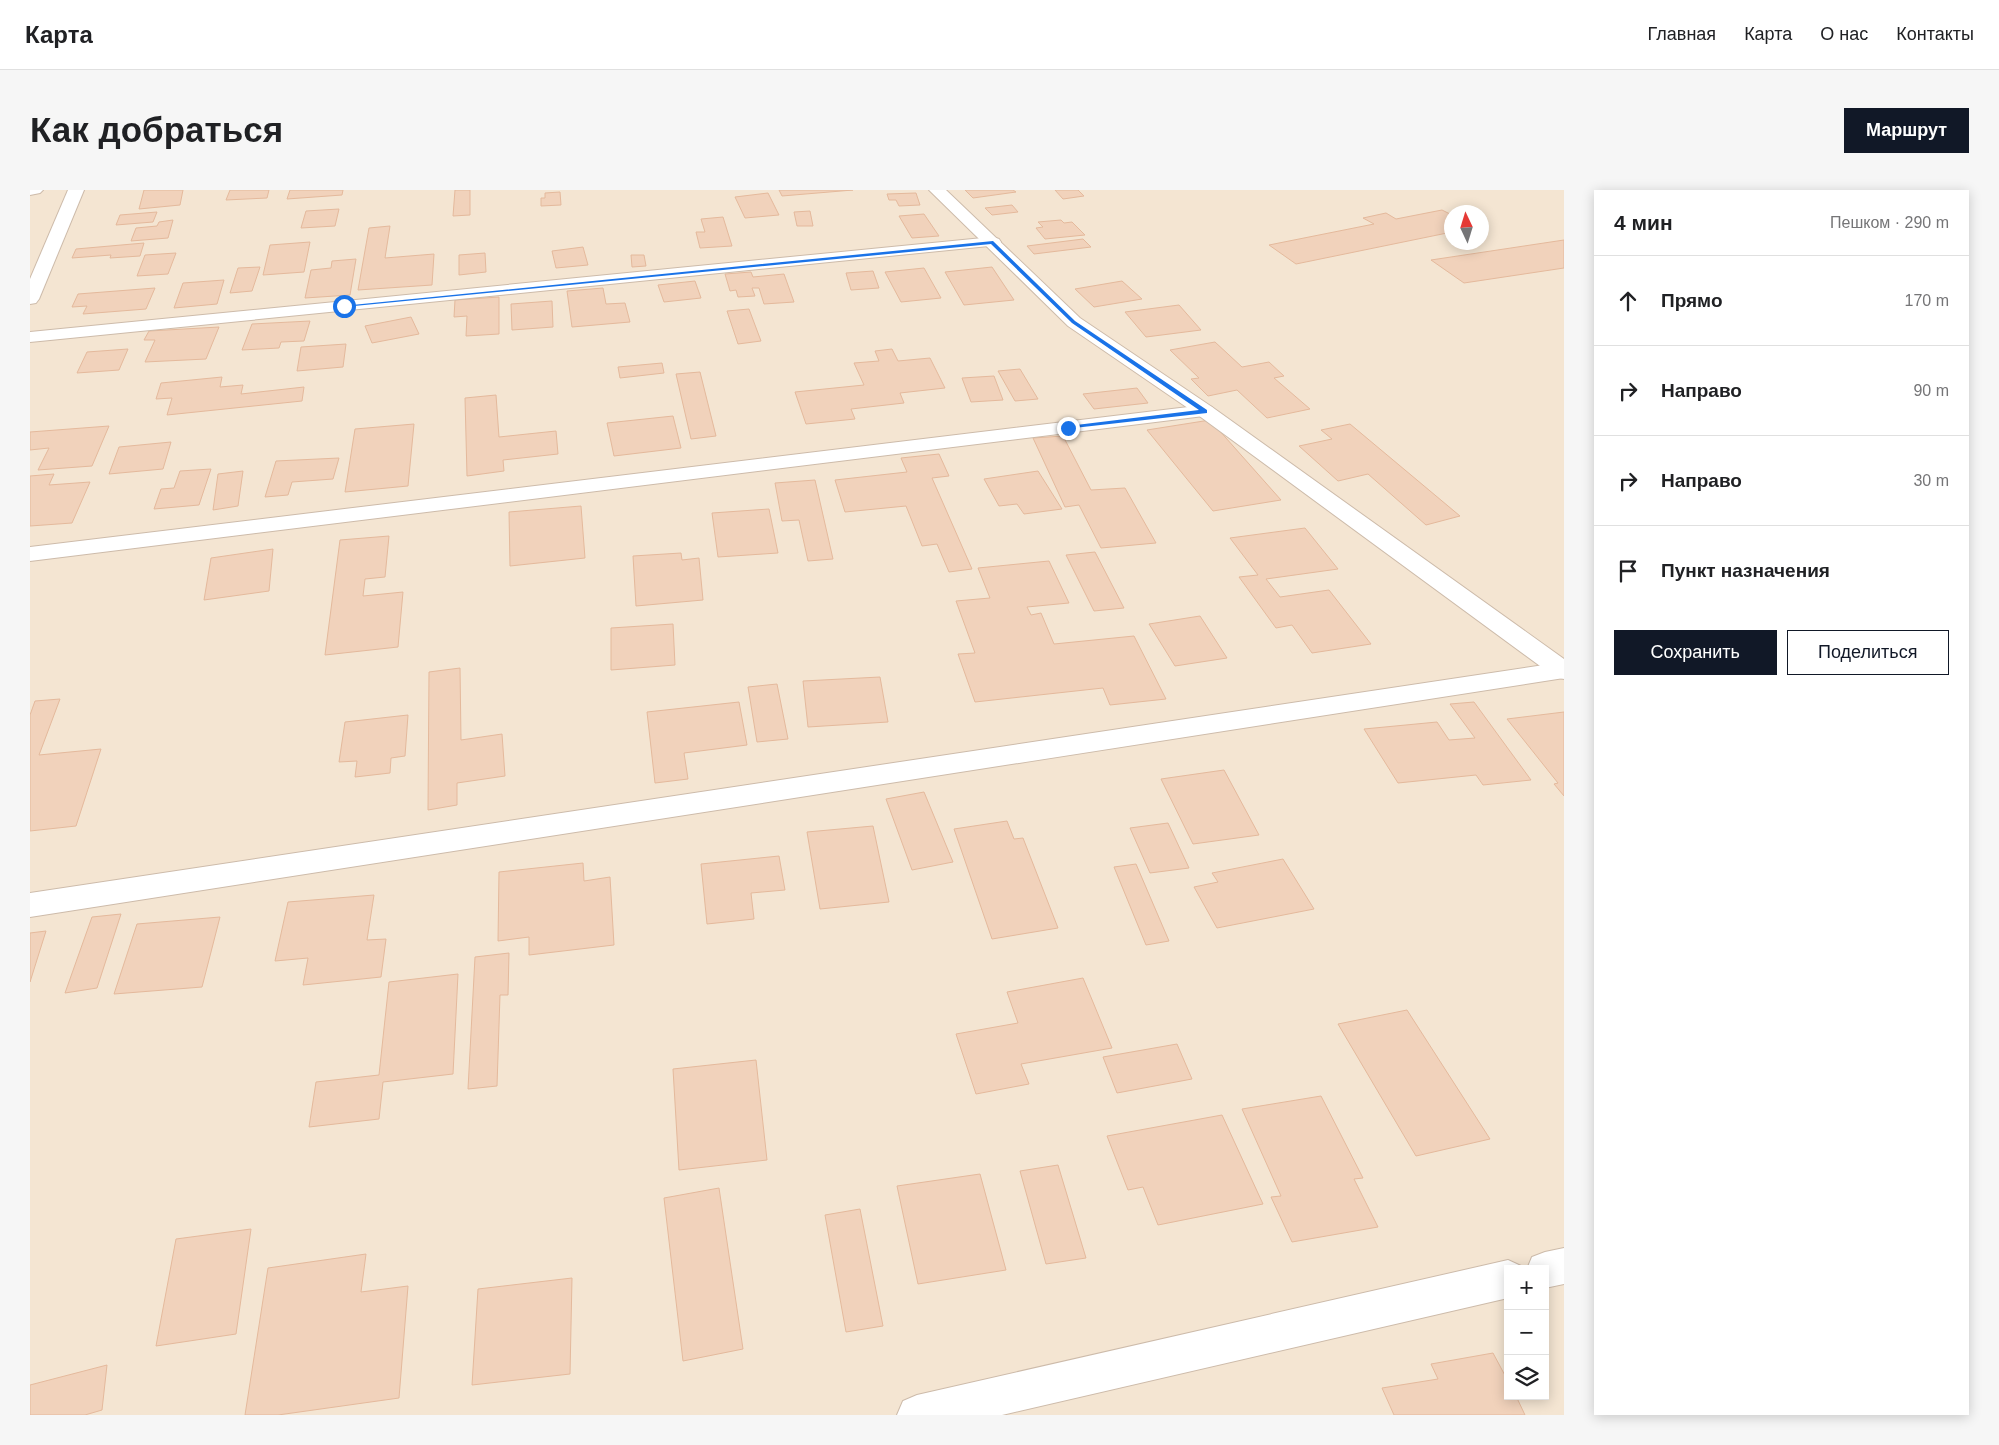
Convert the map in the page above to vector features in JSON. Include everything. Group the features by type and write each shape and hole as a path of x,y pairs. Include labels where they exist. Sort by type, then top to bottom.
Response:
{"street":[{"path":"30,190 35,190"},
{"path":"30,298 76,190"},
{"path":"937,190 1074,322 1204,411 1564,670"},
{"path":"30,336 993,242"},
{"path":"30,554 1204,411"},
{"path":"30,905 1564,670"},
{"path":"1549,1269 1564,1266"},
{"path":"917,1415 1504,1280"}],"shaded area":[{"path":"30,190 1564,190 1564,1415 30,1415"}],"building":[{"path":"144,190 183,190 180,205 139,209"},
{"path":"230,190 269,190 267,198 226,200"},
{"path":"290,190 343,190 342,195 287,199"},
{"path":"455,190 470,190 470,215 453,216"},
{"path":"779,190 853,190 782,196"},
{"path":"965,190 1013,190 1016,192 973,198"},
{"path":"1055,190 1078,190 1084,196 1063,199"},
{"path":"560,192 561,205 541,206 541,198 545,198 545,193"},
{"path":"768,193 779,215 745,218 735,197"},
{"path":"916,193 920,205 899,206 896,200 889,200 887,194"},
{"path":"1012,205 1018,212 992,215 985,208"},
{"path":"339,209 335,226 301,228 306,211"},
{"path":"1442,210 1444,211 1444,234 1296,264 1269,245 1374,224 1363,218 1386,213 1396,219"},
{"path":"810,211 813,226 797,226 794,212"},
{"path":"157,212 153,222 116,225 120,215"},
{"path":"924,214 939,236 912,238 899,216"},
{"path":"723,217 732,246 700,248 696,232 705,232 701,219"},
{"path":"173,220 168,238 131,241 136,228 157,226 159,222"},
{"path":"1061,220 1064,223 1072,222 1085,235 1045,239 1036,228 1043,227 1038,222"},
{"path":"390,226 385,258 434,254 432,285 358,290 369,228"},
{"path":"1083,239 1091,247 1034,254 1027,246"},
{"path":"1564,240 1564,268 1464,283 1431,260"},
{"path":"310,242 304,272 263,275 270,245"},
{"path":"144,243 140,256 110,258 111,255 72,258 76,249"},
{"path":"583,247 588,265 556,268 552,251"},
{"path":"176,253 168,274 137,276 145,255"},
{"path":"485,253 486,272 459,275 459,255"},
{"path":"631,255 644,255 646,266 632,267"},
{"path":"356,259 350,295 305,298 311,270 331,268 332,261"},
{"path":"260,267 252,291 230,293 238,268"},
{"path":"992,267 1014,300 964,305 945,272"},
{"path":"924,268 941,298 901,302 885,272"},
{"path":"873,271 879,288 851,290 846,273"},
{"path":"751,272 753,277 784,274 794,302 764,304 759,288 752,288 755,296 738,297 736,290 730,291 725,274"},
{"path":"224,280 217,304 174,308 183,283"},
{"path":"695,281 701,298 664,302 658,285"},
{"path":"1122,281 1142,299 1094,307 1075,289"},
{"path":"155,288 146,309 83,314 87,306 72,307 78,294"},
{"path":"603,288 606,304 625,303 630,322 572,327 567,291"},
{"path":"499,297 499,334 466,336 467,316 454,317 455,300"},
{"path":"552,301 553,327 512,330 511,304"},
{"path":"1179,305 1201,330 1146,337 1125,312"},
{"path":"749,309 761,341 738,344 727,311"},
{"path":"411,317 419,334 372,343 365,326"},
{"path":"310,321 304,341 281,342 279,348 242,350 252,324"},
{"path":"219,327 206,359 145,362 155,340 144,340 149,331"},
{"path":"1215,342 1242,367 1269,362 1284,376 1274,378 1310,409 1267,418 1237,390 1208,396 1191,379 1199,378 1170,350"},
{"path":"346,344 343,367 297,371 301,347"},
{"path":"128,349 119,370 77,373 87,352"},
{"path":"892,349 898,361 930,358 945,388 900,393 904,403 851,409 855,419 806,424 795,392 864,385 854,363 879,361 875,351"},
{"path":"662,363 664,373 620,378 618,367"},
{"path":"1020,369 1038,399 1015,401 998,371"},
{"path":"700,372 716,436 691,439 676,374"},
{"path":"994,376 1003,400 971,402 962,378"},
{"path":"222,377 220,387 243,385 241,394 304,387 302,401 167,415 172,398 156,399 161,383"},
{"path":"1137,388 1148,403 1094,409 1083,394"},
{"path":"496,395 499,437 556,431 558,454 503,460 504,471 467,476 465,398"},
{"path":"673,416 681,448 614,456 607,423"},
{"path":"1210,420 1281,500 1213,511 1147,430"},
{"path":"414,424 408,486 345,492 355,429"},
{"path":"1350,424 1460,516 1426,525 1368,474 1338,481 1299,446 1332,439 1321,430"},
{"path":"109,426 92,466 38,470 49,448 30,450 30,432"},
{"path":"1063,436 1091,490 1125,488 1156,543 1101,548 1079,505 1065,507 1033,438"},
{"path":"171,442 163,469 109,474 119,447"},
{"path":"939,454 949,476 932,478 972,569 949,572 937,544 922,546 906,506 845,512 835,480 907,472 901,458"},
{"path":"339,458 333,479 292,482 288,495 265,497 276,461"},
{"path":"211,469 199,505 154,509 161,489 174,488 180,471"},
{"path":"243,471 238,506 213,510 218,474"},
{"path":"1038,471 1062,509 1024,514 1017,504 999,506 984,479"},
{"path":"54,474 49,485 90,482 72,523 30,526 30,476"},
{"path":"815,480 833,559 808,561 799,520 782,521 775,483"},
{"path":"581,506 585,558 510,566 509,512"},
{"path":"769,509 778,553 718,557 712,513"},
{"path":"1305,528 1338,569 1266,579 1280,597 1329,590 1371,644 1312,653 1292,625 1276,628 1239,577 1258,575 1230,538"},
{"path":"389,536 385,577 365,579 363,596 403,592 398,647 325,655 340,540"},
{"path":"273,549 269,591 204,600 211,558"},
{"path":"1095,552 1124,608 1094,611 1066,555"},
{"path":"681,553 682,560 699,558 703,600 636,606 633,556"},
{"path":"1049,561 1069,603 1027,607 1031,615 1041,613 1054,644 1134,636 1166,699 1110,705 1103,688 975,702 958,654 975,653 956,601 990,598 978,568"},
{"path":"1200,616 1227,658 1175,666 1149,624"},
{"path":"673,624 675,665 611,670 611,628"},
{"path":"460,668 461,740 502,734 505,776 457,783 457,805 428,810 429,672"},
{"path":"880,677 888,722 808,727 803,681"},
{"path":"777,684 788,739 757,742 748,687"},
{"path":"60,699 39,755 101,749 76,826 30,831 30,715 35,701"},
{"path":"739,702 747,745 684,753 688,779 655,783 647,712"},
{"path":"1474,702 1531,780 1483,785 1476,775 1398,783 1364,729 1437,722 1449,740 1475,738 1450,704"},
{"path":"1564,712 1564,796 1554,784 1558,783 1507,719"},
{"path":"408,715 405,756 391,758 390,773 355,777 357,761 339,762 345,722"},
{"path":"1224,770 1259,835 1193,844 1161,779"},
{"path":"924,792 953,862 912,870 886,799"},
{"path":"1007,821 1014,839 1023,838 1058,928 992,939 954,829"},
{"path":"1168,823 1189,868 1150,873 1130,828"},
{"path":"873,826 889,902 820,909 807,832"},
{"path":"779,856 785,890 751,893 754,919 707,924 701,864"},
{"path":"1283,859 1314,909 1217,928 1194,887 1218,882 1212,873"},
{"path":"583,863 584,881 610,877 614,945 529,955 529,937 498,941 499,872"},
{"path":"1136,864 1169,941 1146,945 1114,867"},
{"path":"374,895 367,940 386,939 381,977 303,985 308,958 275,961 288,902"},
{"path":"121,914 97,988 65,993 92,917"},
{"path":"220,917 202,987 114,994 137,924"},
{"path":"46,931 30,982 30,933"},
{"path":"509,953 508,995 500,995 497,1086 468,1089 475,957"},
{"path":"458,974 453,1074 383,1082 379,1119 309,1127 316,1082 379,1075 389,982"},
{"path":"1083,978 1112,1048 1021,1064 1029,1084 976,1094 956,1034 1018,1023 1007,992"},
{"path":"1407,1010 1490,1139 1416,1156 1338,1024"},
{"path":"1177,1044 1192,1079 1117,1093 1103,1057"},
{"path":"756,1060 767,1160 679,1170 673,1069"},
{"path":"1321,1096 1363,1178 1354,1179 1378,1227 1292,1242 1271,1197 1281,1196 1242,1109"},
{"path":"1222,1115 1263,1204 1158,1225 1143,1187 1128,1190 1107,1136"},
{"path":"1058,1165 1086,1258 1046,1264 1020,1171"},
{"path":"980,1174 1006,1270 918,1284 897,1186"},
{"path":"719,1188 743,1349 683,1361 664,1198"},
{"path":"860,1209 883,1326 846,1332 825,1215"},
{"path":"251,1229 236,1334 156,1346 176,1239"},
{"path":"366,1254 361,1292 408,1286 399,1398 278,1415 245,1415 268,1268"},
{"path":"572,1278 570,1374 472,1385 478,1289"},
{"path":"1493,1353 1504,1374 1504,1400 1518,1400 1525,1415 1394,1415 1382,1388 1438,1379 1431,1364"},
{"path":"107,1365 102,1410 85,1415 30,1415 30,1385"}],"route":[{"path":"344,306 993,242 1074,322 1204,411 1068,428"}]}
